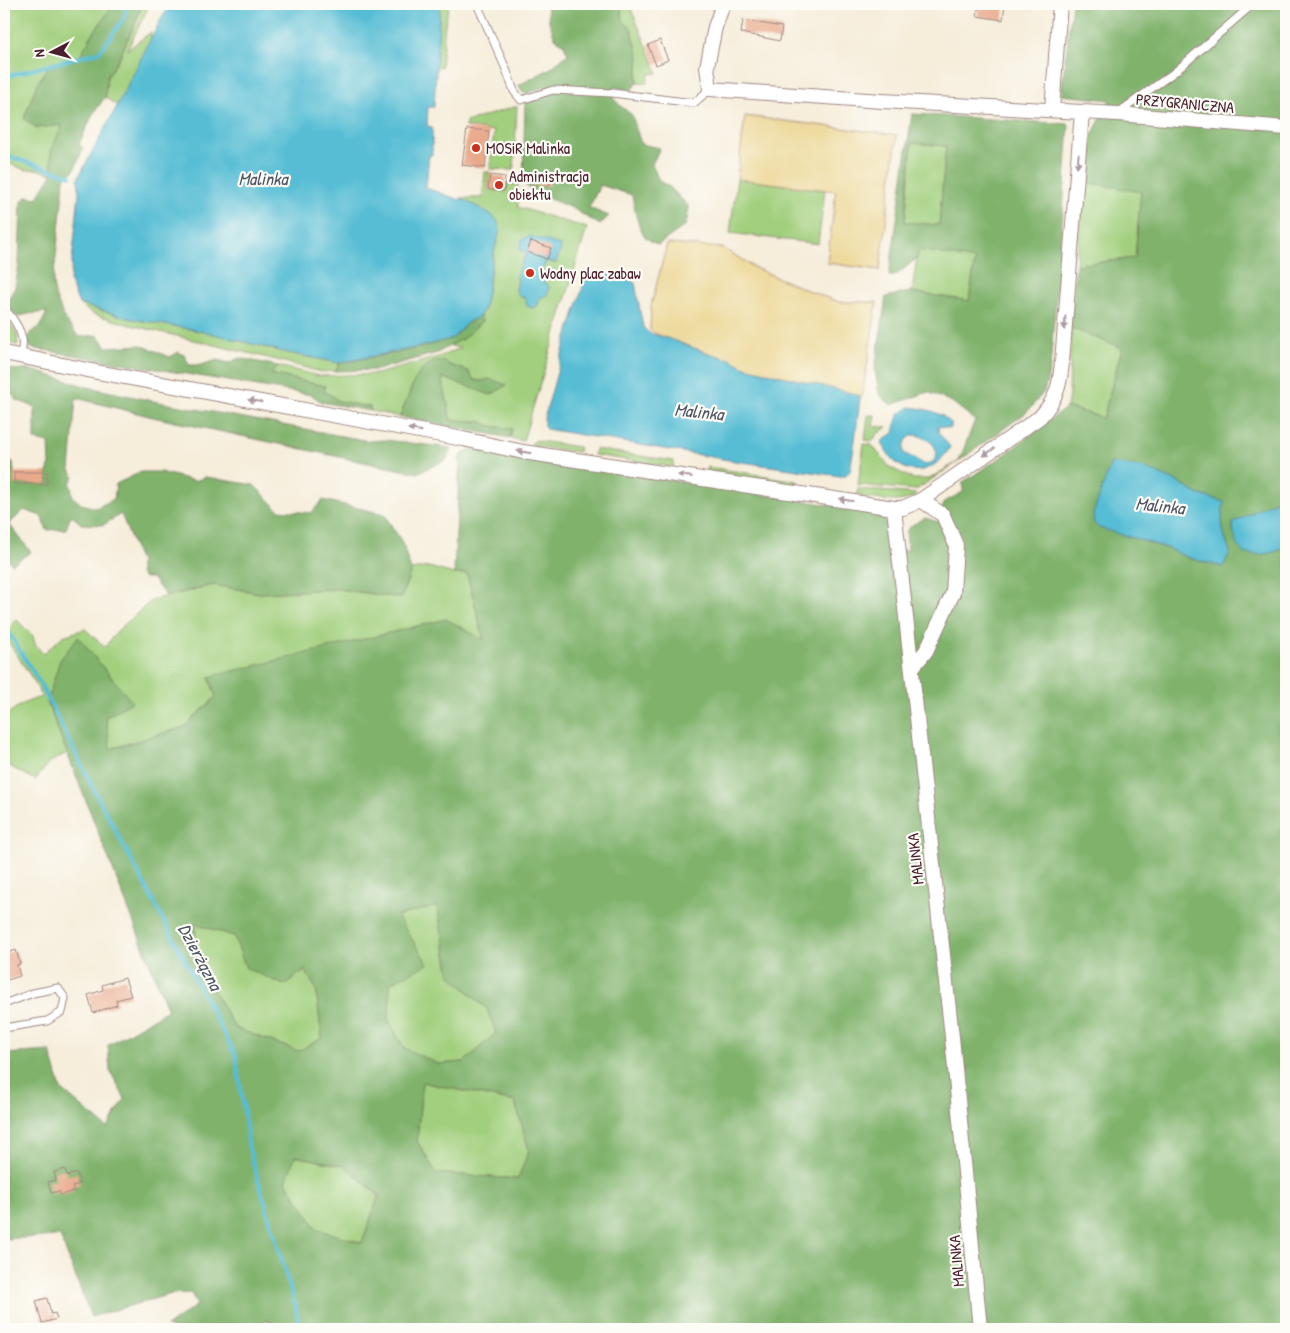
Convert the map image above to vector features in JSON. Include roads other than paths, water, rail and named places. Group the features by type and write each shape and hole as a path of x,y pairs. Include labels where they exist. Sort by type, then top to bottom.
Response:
{"street":[{"path":"710,88 707,67 723,4"},
{"path":"1052,110 1060,4"},
{"name":"PRZYGRANICZNA","path":"710,88 882,101 1118,114 1286,128"},
{"path":"4,352 97,372 463,438 523,452 903,508 921,500 1040,417 1049,407 1058,390 1062,362 1082,112"},
{"path":"912,668 926,651 953,593 956,545 943,515 921,500"},
{"name":"MALINKA","path":"894,508 952,1037 980,1329"}],"lane":[{"path":"477,4 514,91 521,100 553,90 612,93 694,103 710,88"},
{"path":"1118,114 1176,71 1253,4"},
{"path":"4,308 19,328 22,344 20,355"},
{"path":"4,1004 33,993 58,988 65,998 62,1012 47,1021 4,1028"}],"water":[{"name":"Malinka","path":"171,4 440,4 434,107 428,107 427,126 432,127 432,155 429,155 426,188 460,200 461,198 492,215 498,222 499,234 493,256 484,309 480,316 467,323 453,338 425,346 339,363 284,352 202,331 132,319 79,304 70,282 79,193 78,178 160,21"},
{"name":"Wodny plac zabaw","path":"531,236 560,245 561,248 556,263 546,261 542,271 544,282 549,286 549,289 547,295 540,298 538,305 533,308 527,306 525,298 519,296 516,290 518,280 516,275 527,253 519,250 522,239"},
{"name":"Malinka","path":"594,273 621,277 635,283 643,327 649,333 730,359 745,367 859,396 850,471 845,476 840,476 735,461 546,429 544,427 544,419 567,337 586,277"},
{"path":"910,407 937,413 951,423 951,428 938,426 939,433 950,447 938,462 924,469 916,470 908,469 892,459 881,442 894,433 898,415","holes":["913,435 920,436 931,443 937,452 933,462 926,465 904,453 905,442 908,438"]},
{"path":"1111,463 1144,468 1178,482 1197,494 1224,502 1223,528 1230,552 1223,567 1189,558 1167,548 1099,528 1094,523 1093,514"},
{"path":"1286,497 1286,546 1266,554 1243,553 1235,539 1233,523"}],"waterway":[{"path":"4,77 99,52 123,20 128,4"},
{"name":"Malinka","path":"4,155 71,176"},
{"name":"Dzierżązna","path":"4,625 40,683 94,790 236,1056 249,1149 295,1304 300,1329"}],"place":[{"name":"MOSiR Malinka","path":"476,148"},
{"name":"Administracja obiektu","path":"499,185"},
{"name":"Wodny plac zabaw","path":"530,273"}]}
